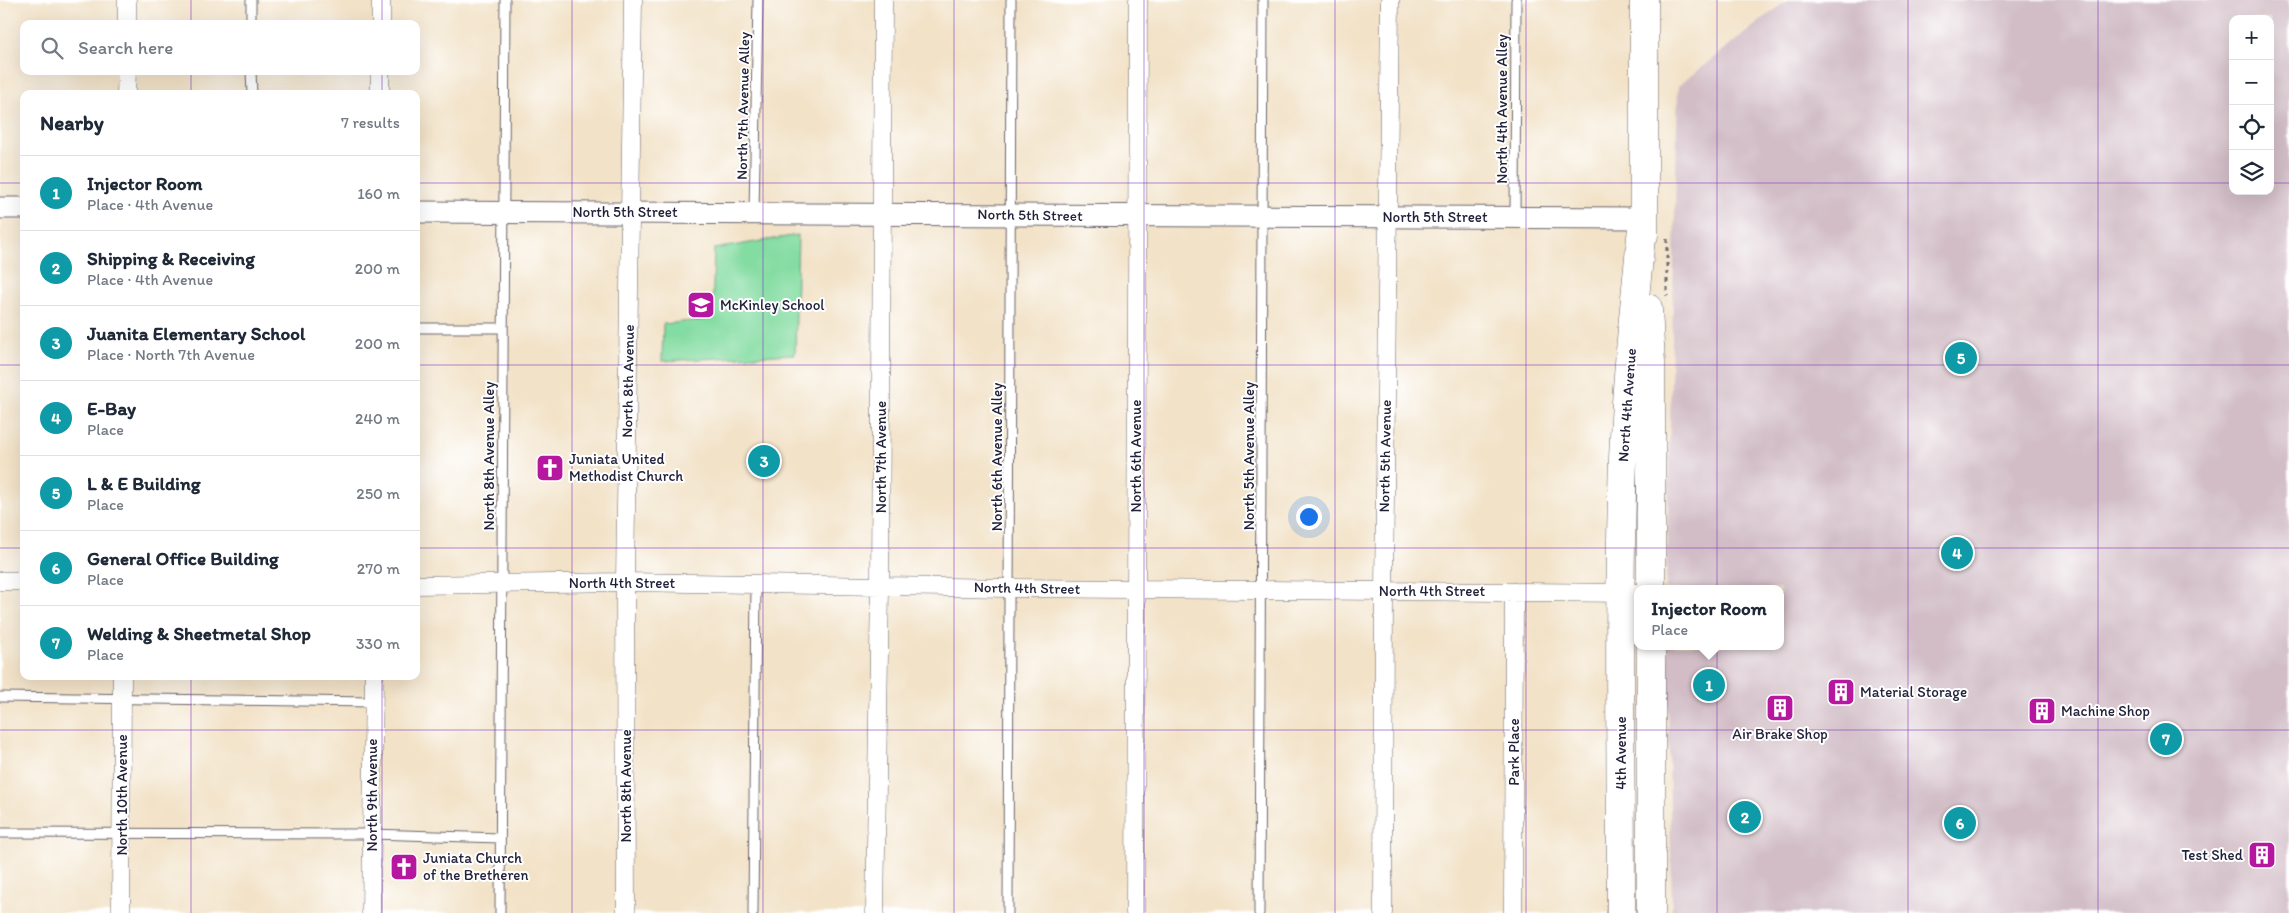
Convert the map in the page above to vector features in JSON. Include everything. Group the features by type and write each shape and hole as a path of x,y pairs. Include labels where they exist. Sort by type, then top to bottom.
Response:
{"main road":[{"name":"North 4th Avenue","path":"1644,0 1643,218 1651,363 1651,585"},
{"name":"North 4th Avenue","path":"1629,593 1623,458 1628,372 1643,218"},
{"name":"4th Avenue","path":"1621,913 1629,593"},
{"name":"4th Avenue","path":"1650,913 1651,650"}],"street":[{"path":"127,0 127,20"},
{"path":"381,0 381,20"},
{"name":"North 8th Avenue","path":"626,913 626,582 633,0"},
{"name":"North 7th Avenue","path":"875,913 880,587 883,0"},
{"name":"North 6th Avenue","path":"1135,913 1138,0"},
{"name":"North 5th Avenue","path":"1383,913 1390,0"},
{"path":"126,75 126,90"},
{"path":"380,75 380,90"},
{"path":"0,208 20,208"},
{"name":"North 5th Street","path":"420,212 1643,218"},
{"path":"0,581 20,581"},
{"name":"North 4th Street","path":"420,586 626,582 880,587 1629,593"},
{"name":"Park Place","path":"1513,913 1514,592"},
{"name":"North 10th Avenue","path":"121,913 122,680"},
{"name":"North 9th Avenue","path":"372,913 374,680"}],"lane":[{"path":"251,0 251,20"},
{"name":"North 8th Avenue Alley","path":"500,913 505,0"},
{"name":"North 7th Avenue Alley","path":"754,213 758,0"},
{"name":"North 6th Avenue Alley","path":"1008,913 1011,0"},
{"name":"North 5th Avenue Alley","path":"1259,913 1262,590 1263,0"},
{"name":"North 4th Avenue Alley","path":"1515,218 1516,0"},
{"path":"251,75 252,90"},
{"path":"420,328 503,328"},
{"path":"753,913 756,585"},
{"path":"0,697 373,702"},
{"path":"0,832 372,834 500,838"}],"shaded area":[{"path":"1787,0 2289,0 2289,913 1672,913 1667,650 1784,650 1784,585 1666,585 1678,86"}],"green space":[{"path":"798,235 795,354 662,361 663,324 712,319 714,249"}],"place":[{"name":"McKinley School","path":"701,305"},
{"name":"L & E Building","path":"1961,358"},
{"name":"Juanita Elementary School","path":"764,461"},
{"name":"Juniata United Methodist Church","path":"550,468"},
{"name":"E-Bay","path":"1957,553"},
{"name":"Injector Room","path":"1709,685"},
{"name":"Material Storage","path":"1841,692"},
{"name":"Air Brake Shop","path":"1780,708"},
{"name":"Machine Shop","path":"2042,711"},
{"name":"Welding & Sheetmetal Shop","path":"2166,739"},
{"name":"Shipping & Receiving","path":"1745,817"},
{"name":"General Office Building","path":"1960,823"},
{"name":"Test Shed","path":"2262,855"},
{"name":"Juniata Church of the Bretheren","path":"404,867"}]}
